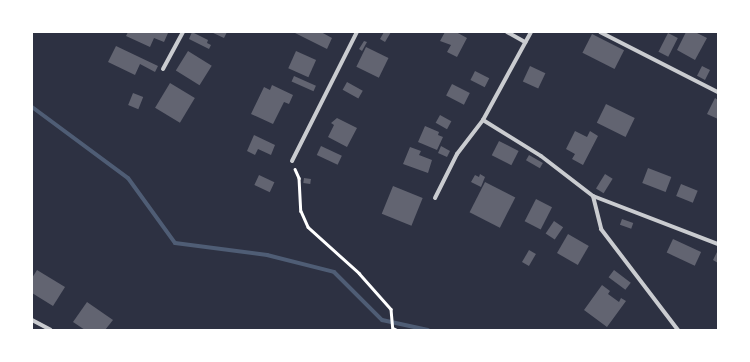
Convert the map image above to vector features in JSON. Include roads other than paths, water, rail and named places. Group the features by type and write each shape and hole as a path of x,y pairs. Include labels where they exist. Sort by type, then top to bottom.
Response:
{"street":[{"path":"163,69 183,32"},
{"path":"292,161 357,32"},
{"path":"507,32 525,42"},
{"path":"434,198 457,154 483,120 531,32"},
{"path":"600,32 718,92"},
{"path":"483,120 541,156 593,196 718,244"},
{"path":"593,196 601,229 678,330"},
{"path":"32,320 51,330"}],"waterway":[{"path":"32,107 128,178 175,243 267,255 334,272 382,320 428,330"}]}
